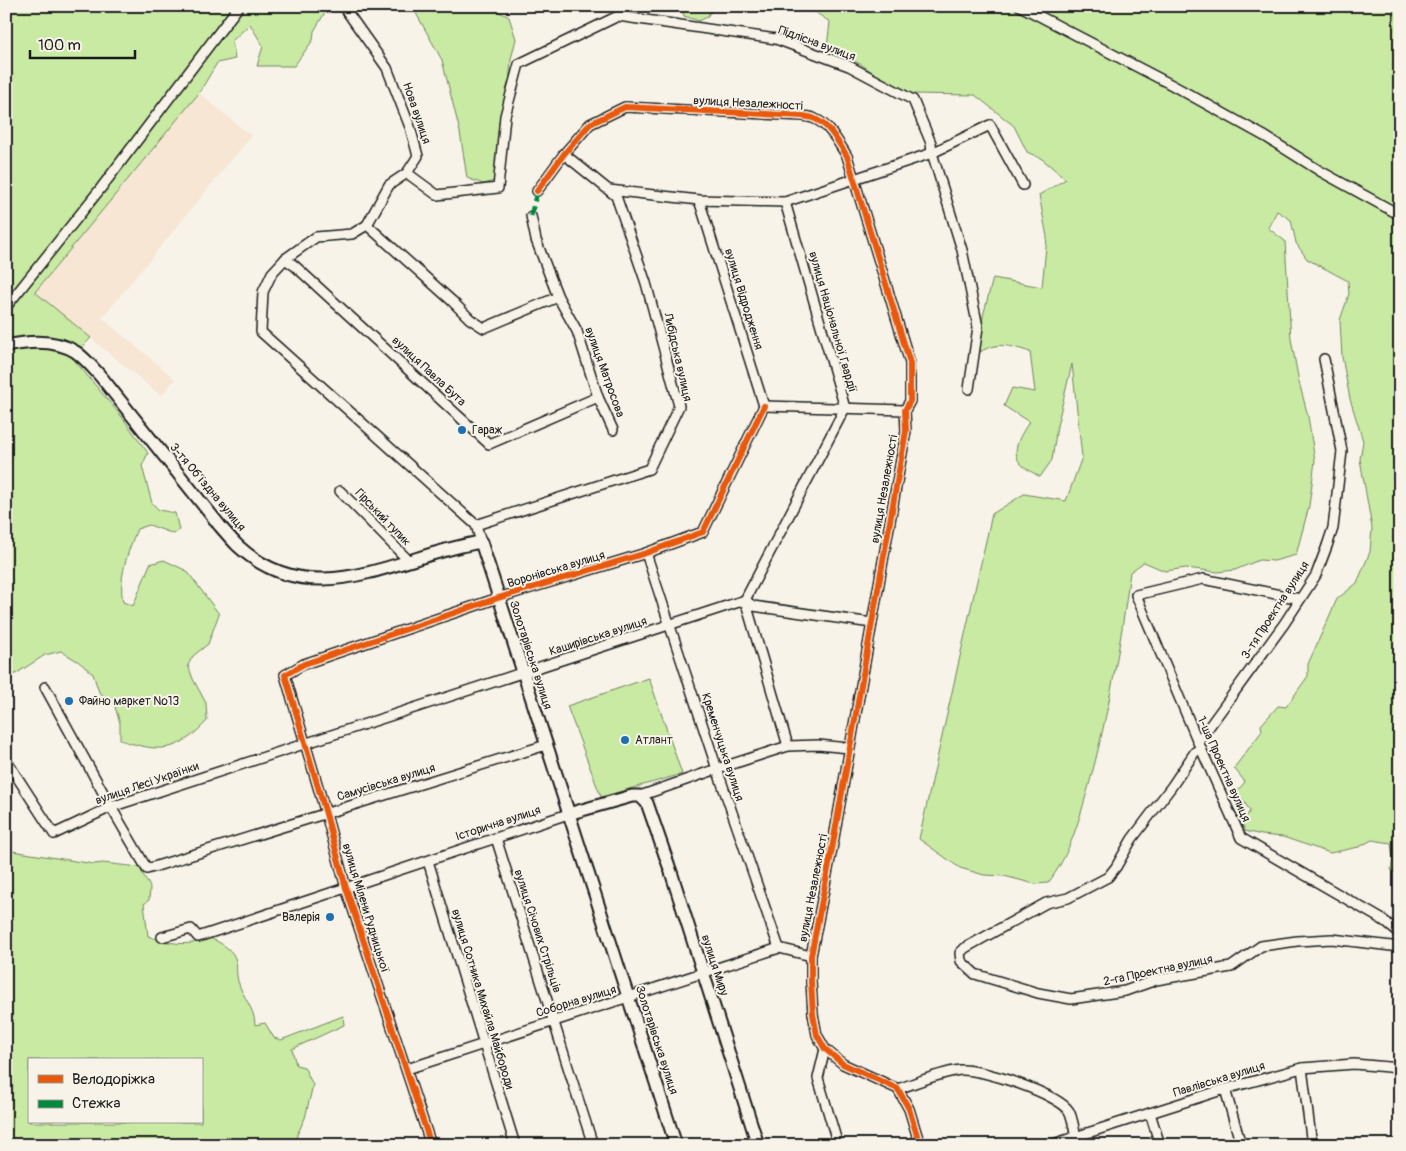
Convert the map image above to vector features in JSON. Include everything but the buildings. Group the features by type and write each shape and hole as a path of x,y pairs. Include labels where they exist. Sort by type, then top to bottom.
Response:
{"main road":[{"name":"3-тя Обʼїздна вулиця","path":"6,346 21,343 56,344 68,348 85,359 220,526 239,546 257,560 276,570 292,575 331,579 369,573 451,547 481,542"},
{"name":"Золотарівська вулиця","path":"481,542 676,1145"},
{"name":"Історична вулиця","path":"568,814 632,796 640,796"},
{"name":"вулиця Миру","path":"640,796 647,803 758,1145"}],"street":[{"path":"6,307 107,181 239,6"},
{"name":"Нова вулиця","path":"343,6 387,68 410,127 418,156 407,172 389,185 367,225"},
{"path":"1020,6 1266,136 1320,171 1400,215"},
{"name":"Підлісна вулиця","path":"407,172 437,195 498,188 505,116 520,64 618,16 776,39 849,66 913,100 931,143 932,152 962,250 978,327 969,389"},
{"name":"вулиця Незалежності","path":"537,191 564,154 590,124 625,107 803,116 815,119 826,127 847,156 910,363 910,401 905,410 906,431 832,849 811,956 813,1014 817,1035 825,1049 843,1064 898,1089"},
{"path":"609,190 699,200 784,202 932,152 990,125 1023,185"},
{"name":"Либідська вулиця","path":"476,526 648,469 679,406 646,283 616,196 564,154"},
{"name":"вулиця Відродження","path":"699,200 764,406"},
{"name":"вулиця Національної Гвардії","path":"745,600 845,408 784,202"},
{"path":"476,526 261,332 262,292 272,273 285,259 316,237 352,234 367,225 452,300 470,319 484,328 558,297 536,240 530,216"},
{"name":"вулиця Павла Бута","path":"285,259 295,266 489,444 598,397"},
{"name":"вулиця Матросова","path":"558,297 577,331 598,397 613,430"},
{"name":"3-тя Проектна вулиця","path":"960,953 965,948 1046,903 1068,898 1108,877 1116,868 1132,839 1172,786 1316,575 1333,528 1342,451 1324,359"},
{"path":"764,406 905,410"},
{"name":"Воронівська вулиця","path":"284,676 304,664 498,598 646,553 702,532 764,406"},
{"name":"Гірський тупик","path":"340,491 408,561"},
{"name":"Золотарівська вулиця","path":"476,526 481,542"},
{"name":"Кременчуцька вулиця","path":"646,553 716,768 779,948"},
{"name":"1-ша Проектна вулиця","path":"1300,598 1203,579 1136,595 1199,745 1241,838 1382,920 1400,934"},
{"path":"745,600 753,606 872,623"},
{"path":"745,600 788,746"},
{"name":"Каширівська вулиця","path":"305,744 745,600"},
{"name":"вулиця Мілени Рудницької","path":"284,676 326,814 346,888 431,1145"},
{"path":"46,687 111,807"},
{"name":"вулиця Лесі Українки","path":"6,760 54,834 111,807 305,744"},
{"name":"Самусівська вулиця","path":"111,807 147,869 546,745"},
{"name":"Історична вулиця","path":"640,796 716,768 788,746 818,745 849,748"},
{"name":"Історична вулиця","path":"162,937 191,929 198,937 568,814"},
{"name":"вулиця Січових Стрільців","path":"496,838 594,1145"},
{"name":"вулиця Сотника Михайла Майбороди","path":"428,861 515,1145"},
{"name":"2-га Проектна вулиця","path":"960,953 960,961 975,974 1038,993 1071,1000 1125,992 1156,980 1231,967 1261,946 1332,939 1400,947"},
{"path":"779,948 811,956"},
{"name":"Соборна вулиця","path":"407,1069 779,948"},
{"path":"825,1049 818,1078 838,1145"},
{"name":"Павлівська вулиця","path":"1050,1145 1077,1141 1150,1113 1225,1089 1302,1068 1354,1064 1400,1068"},
{"path":"1302,1068 1312,1145"},
{"path":"920,1145 909,1109 898,1089 939,1075 962,1070 987,1074 1036,1089 1053,1098 1069,1111 1077,1141"},
{"path":"1225,1089 1241,1145"},
{"path":"1150,1113 1160,1145"}],"shaded area":[{"path":"199,93 251,136 102,318 175,379 161,396 35,292"}],"green space":[{"path":"6,6 329,6 314,31 313,40 294,66 257,66 263,46 250,24 232,41 235,59 217,63 199,93 35,292 91,338 75,361 122,417 148,453 142,466 152,503 159,510 175,513 179,530 174,534 149,525 137,529 127,556 123,574 123,602 133,606 150,564 164,560 187,571 219,614 208,644 193,656 188,665 206,703 207,721 196,732 177,745 158,748 120,740 120,723 114,704 99,692 93,674 79,662 61,651 45,655 6,680"},
{"path":"412,6 492,6 509,17 516,39 511,59 502,179 483,184 467,178 460,132 442,60"},
{"path":"681,6 714,6 707,17 699,21 684,16"},
{"path":"806,6 1400,6 1400,875 1391,870 1393,859 1391,843 1372,840 1359,847 1330,853 1283,837 1245,831 1242,823 1250,811 1237,791 1245,782 1234,768 1262,731 1261,725 1278,706 1286,707 1308,676 1308,664 1337,599 1357,583 1370,552 1372,528 1360,459 1363,441 1350,399 1342,357 1340,320 1349,294 1348,281 1307,259 1296,243 1291,220 1277,211 1268,228 1285,241 1291,339 1308,416 1315,461 1309,506 1296,555 1274,561 1259,560 1235,570 1218,572 1186,568 1165,571 1144,562 1130,572 1113,679 1089,785 1068,849 1048,883 1035,884 1004,876 984,875 960,868 919,839 992,514 1024,494 1066,501 1082,457 1072,364 1057,426 1052,460 1040,477 1020,463 1016,453 1018,442 1029,422 1004,406 1012,388 1035,392 1030,352 1011,346 999,346 980,352 983,316 993,278 1042,287 1047,237 1039,195 1066,179 1042,159 1027,152 1014,126 975,95 912,94 886,82 862,65 827,47 830,22"},
{"name":"Атлант","path":"649,678 682,774 601,797 567,706"},
{"path":"6,850 94,864 103,863 139,867 150,887 149,900 144,904 148,936 163,941 179,943 195,943 210,938 225,946 235,958 238,981 253,1013 255,1025 265,1023 274,1038 281,1040 343,1016 344,1025 292,1049 296,1065 304,1067 313,1085 305,1118 297,1135 296,1145 6,1145"}],"marked path":[{"path":"531,216 537,191"}],"cycle path":[{"path":"537,191 564,154 590,124 625,107 811,117 830,130 847,156 910,363 910,401 905,410 906,431 832,849 811,956 813,1014 817,1035 825,1049 843,1064 898,1089 909,1109 920,1145"},
{"path":"431,1145 346,888 285,675 304,664 498,598 646,553 703,532 764,406"}],"place":[{"name":"Гараж","path":"462,430"},
{"name":"Файно маркет №13","path":"69,701"},
{"name":"Атлант","path":"625,740"},
{"name":"Валерія","path":"330,917"}]}
